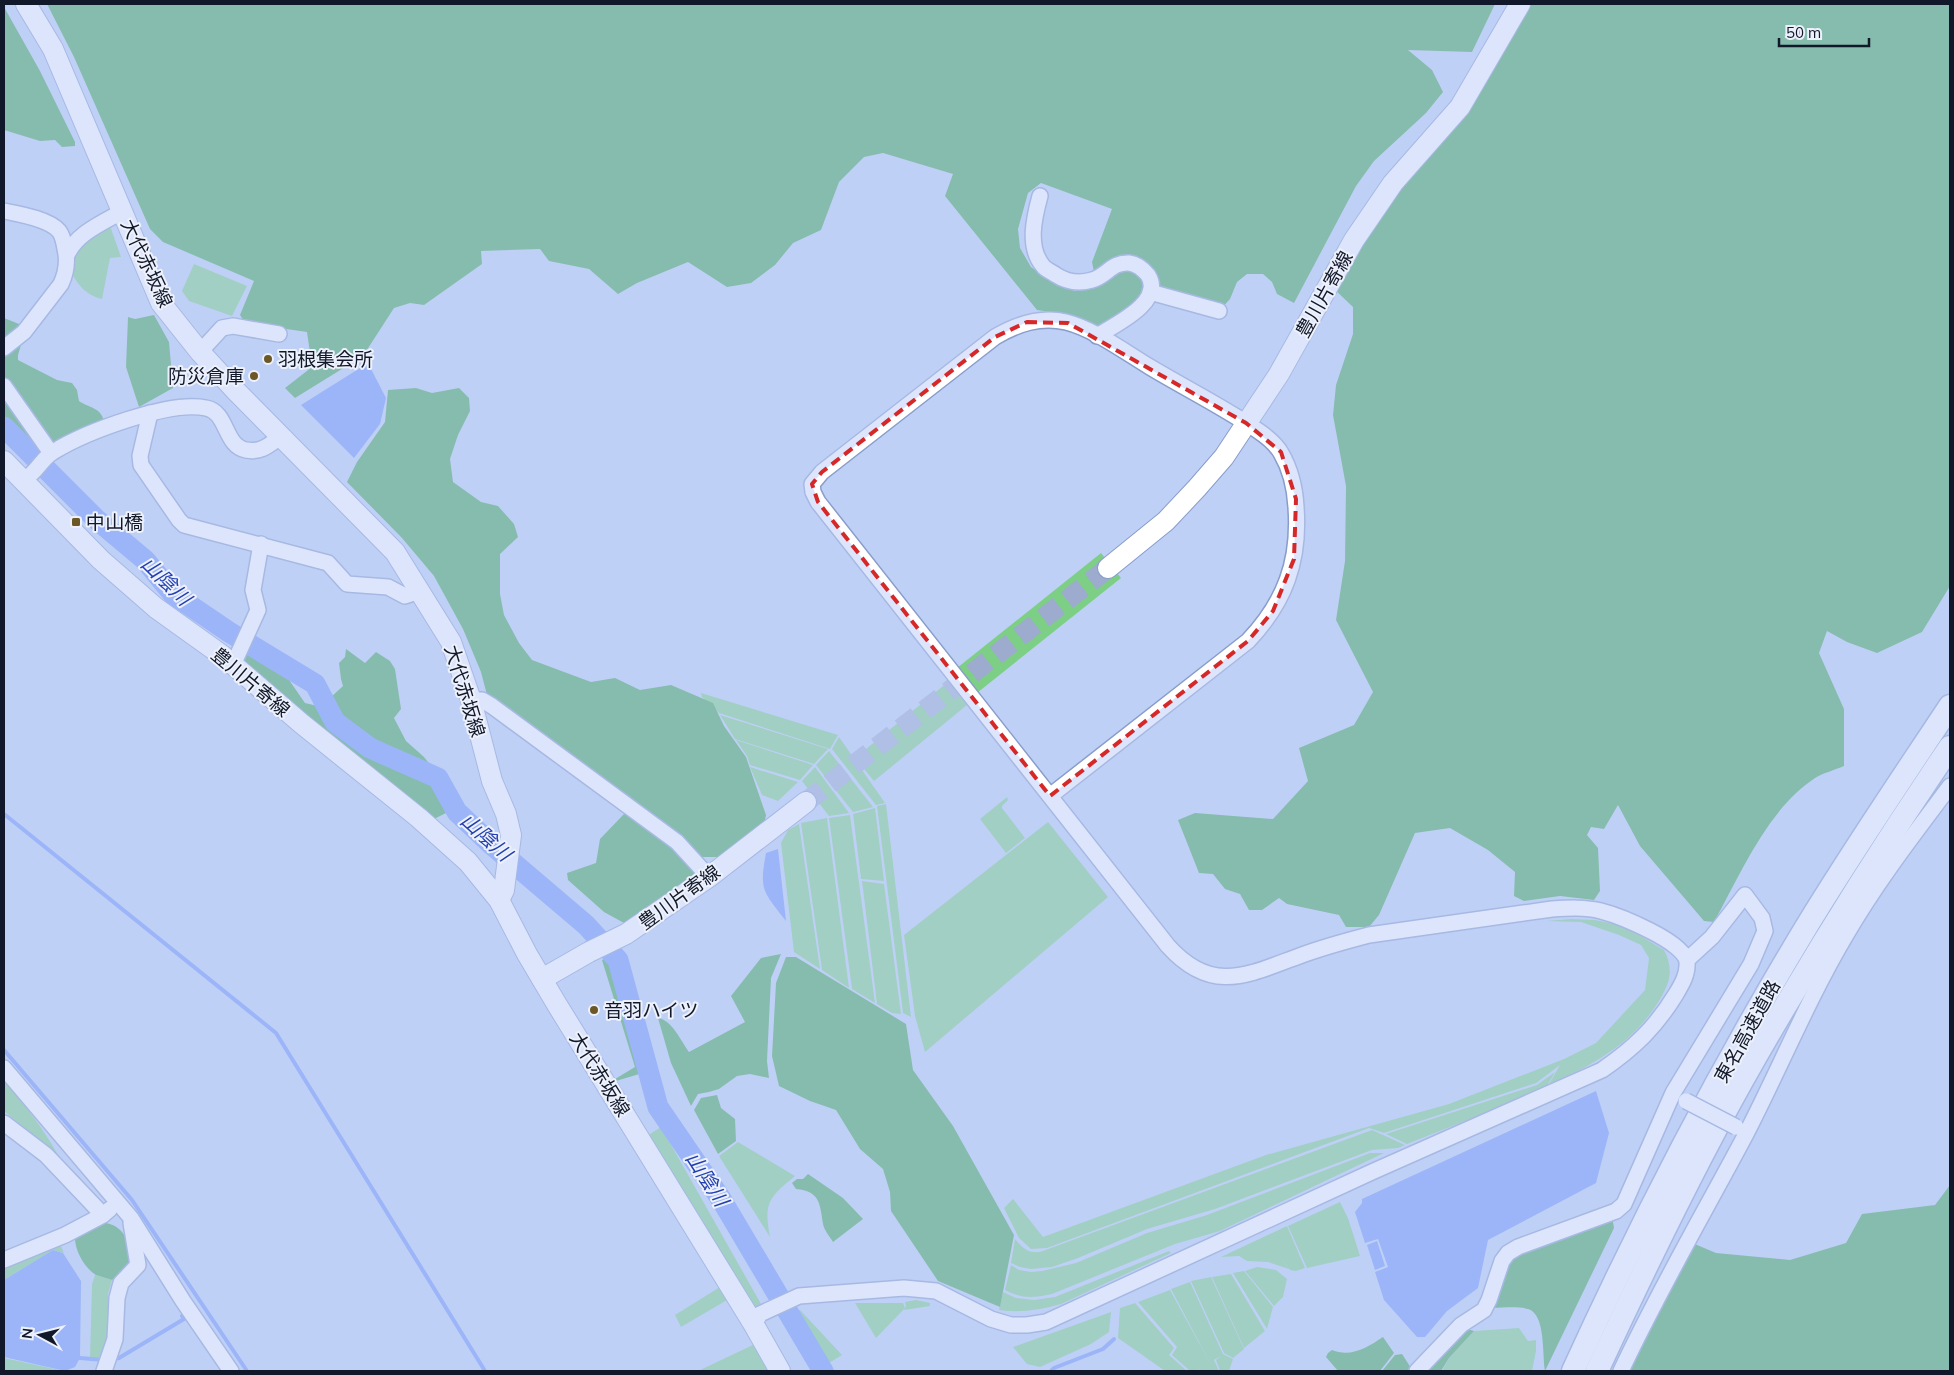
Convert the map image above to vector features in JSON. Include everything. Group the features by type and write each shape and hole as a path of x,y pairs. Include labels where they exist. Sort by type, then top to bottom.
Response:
{"highway":[{"name":"東名高速道路","path":"1573,1371 1664,1184 1736,1050 1806,928 1884,804 1950,706"},
{"name":"東名高速道路","path":"1597,1371 1687,1184 1754,1059 1830,931 1903,816 1950,748"}],"main road":[{"name":"大代赤坂線","path":"26,4 52,49 161,302 200,352 280,437 395,552 452,642 471,700 485,759 506,814 511,835 501,895 542,979 757,1319 780,1371"},
{"name":"豊川片寄線","path":"1108,568 1166,521 1224,457 1279,374 1354,240 1393,183 1460,107 1520,4"},
{"name":"豊川片寄線","path":"4,461 101,560 156,608 238,656 302,724 419,818 501,895"},
{"name":"豊川片寄線","path":"542,979 589,952 626,934 709,877 806,802"}],"street":[{"path":"1040,196 1032,233 1036,251 1043,266 1060,278 1076,283 1094,280 1116,264 1131,263 1143,269 1150,279 1150,292 1146,304 1097,336"},
{"path":"4,211 49,223 59,230 64,240 67,256 65,274 61,284 24,332 4,348"},
{"path":"67,256 72,245 91,229 123,211"},
{"path":"1150,292 1219,311"},
{"path":"757,1319 799,1296 912,1289 936,1291 991,1319 1011,1325 1046,1322 1374,1171 1602,1070 1639,1042 1662,1016 1684,981 1687,960 1681,950 1622,917 1600,911 1577,908 1542,911 1369,935 1312,951 1235,977 1208,974 1194,969 1180,960 1168,946 818,502 813,492 812,484 830,466 995,337 1014,326 1027,322 1055,320 1068,322 1097,336 1246,423 1270,440 1281,452 1293,482 1297,538 1294,559 1282,594 1262,627 1248,641 1050,796"},
{"path":"200,352 222,328 233,326 279,334"},
{"path":"4,386 50,454"},
{"path":"24,480 32,476 50,454 74,441 150,413 180,407 208,408 218,414 232,442 241,449 255,452 266,448 280,437"},
{"path":"150,413 140,456 142,464 184,525 328,563 347,584 388,588 405,596 420,591"},
{"path":"238,656 248,629 258,610 253,590 261,544"},
{"path":"471,700 482,700 492,706 677,842 709,877"},
{"path":"1621,1371 1741,1130 1846,934 1887,872 1950,786"},
{"path":"1417,1371 1461,1325 1484,1310 1502,1260 1508,1253 1518,1247 1616,1211 1624,1204 1673,1093 1751,964 1765,931 1762,918 1745,895 1712,938 1687,960"},
{"path":"4,1068 131,1218 183,1301 232,1371"},
{"path":"1673,1093 1741,1130"},
{"path":"4,1123 46,1155 103,1215"},
{"path":"4,1260 44,1244 103,1215 118,1203"},
{"path":"104,1371 115,1339 117,1298 121,1283 138,1266 131,1218"}],"highlighted area":[{"path":"1027,322 1068,323 1246,423 1281,452 1296,499 1294,559 1273,611 1248,641 1050,796 818,502 812,484 822,472 995,337"}],"green space":[{"path":"47,4 1495,4 1472,52 1408,50 1432,70 1443,92 1426,113 1374,161 1356,186 1294,303 1277,294 1272,282 1263,274 1247,274 1237,282 1230,299 1220,310 1155,289 1150,267 1094,272 1092,262 1112,209 1041,183 1028,193 1018,229 1020,248 1031,267 1056,285 1075,291 1088,290 1104,282 1117,272 1130,270 1141,274 1145,289 1140,302 1101,328 1072,315 1037,310 945,196 953,174 883,153 864,157 839,182 821,230 793,243 775,265 751,283 727,287 688,262 637,283 618,294 589,269 549,261 540,249 481,251 482,264 424,305 410,303 394,308 363,356 295,398 285,388 312,367 307,332 245,323 240,315 254,281 163,242 150,229 74,57"},
{"path":"1518,4 1950,4 1950,586 1922,632 1877,653 1847,642 1827,631 1819,653 1844,709 1844,766 1815,778 1798,791 1783,807 1745,863 1714,922 1704,921 1640,846 1618,805 1604,829 1591,827 1587,835 1598,848 1600,891 1594,900 1560,896 1524,901 1514,896 1515,872 1488,850 1450,828 1415,833 1379,915 1369,927 1346,927 1339,915 1287,904 1279,898 1262,910 1249,910 1240,894 1225,889 1213,874 1199,873 1178,820 1195,813 1273,819 1308,781 1299,748 1354,725 1373,692 1336,620 1345,561 1346,486 1333,415 1336,385 1353,334 1353,307 1331,286"},
{"path":"4,7 40,71 75,142 75,146 62,147 55,140 40,141 4,130"},
{"path":"109,223 121,257 110,258 102,299 91,295 79,285 70,271 78,245"},
{"path":"194,264 247,286 232,316 189,301 182,291"},
{"path":"154,315 169,342 173,388 139,407 126,367 128,317 135,319"},
{"path":"4,318 24,326 4,342"},
{"path":"23,338 18,360 57,380 72,383 77,390 79,401 99,412 104,419 105,425 52,448 6,384 4,377 4,352"},
{"path":"416,388 432,393 459,388 469,398 470,411 458,435 450,459 453,482 481,502 498,506 514,524 518,537 500,554 500,594 504,615 519,643 532,660 591,682 615,678 640,690 671,685 713,703 724,726 746,757 766,815 764,825 720,857 697,857 487,695 481,672 463,629 434,576 402,538 347,482 357,462 385,422 388,390"},
{"path":"4,396 45,453 41,454 4,420"},
{"path":"1101,553 1121,578 977,693 957,668"},
{"path":"246,647 287,677 305,703 322,707 335,727 369,750 431,776 443,797 446,813 434,819 238,664"},
{"path":"346,649 365,663 376,652 390,661 395,669 401,709 394,718 406,741 424,757 435,771 362,735 343,717 330,698 343,686 339,663 345,657"},
{"path":"948,682 967,705 874,781 855,758"},
{"path":"701,693 838,735 830,749 719,713 702,697"},
{"path":"720,715 828,749 814,764 735,739"},
{"path":"839,737 885,803 876,805 832,749"},
{"path":"736,740 813,765 800,780 750,765 747,756"},
{"path":"829,751 873,807 853,812 816,765"},
{"path":"750,767 798,782 778,801 762,795"},
{"path":"815,767 849,813 829,816 802,781"},
{"path":"1007,797 1008,800 1002,808 1025,838 1006,853 980,819"},
{"path":"886,804 911,1017 903,1013 877,806"},
{"path":"875,808 884,881 861,879 853,814"},
{"path":"630,811 679,849 687,858 695,877 624,923 604,912 568,880 567,873 596,863 600,839 624,814"},
{"path":"850,815 875,1003 852,989 829,818"},
{"path":"827,818 849,988 822,970 801,823"},
{"path":"1048,822 1108,897 925,1052 915,1016 904,935"},
{"path":"799,824 820,969 794,952 781,843 788,830"},
{"path":"862,881 884,884 901,1014 892,1013 877,1004"},
{"path":"1595,920 1624,926 1664,950 1670,971 1665,991 1646,1019 1622,1043 1594,1062 1548,1086 1560,1065 1536,1083 1384,1133 1369,1128 1047,1248 1031,1249 1019,1238 1004,1208 1013,1199 1043,1237 1266,1155 1449,1104 1564,1059 1596,1043 1645,990 1649,958 1641,945 1619,935 1581,922 1546,921"},
{"path":"781,954 771,978 767,1061 769,1078 750,1074 737,1076 719,1089 698,1094 691,1106 671,1063 658,1018 672,1027 689,1052 745,1022 731,996 761,958"},
{"path":"611,956 618,973 646,1072 616,1081 615,1079 635,1067 602,960"},
{"path":"786,957 796,957 906,1024 913,1070 953,1126 1014,1235 1000,1307 938,1281 891,1211 890,1192 883,1169 860,1149 836,1110 810,1101 779,1086 772,1056 776,983"},
{"path":"1555,1072 1547,1086 1528,1096 1407,1144 1386,1134 1537,1085"},
{"path":"4,1081 33,1117 58,1155 4,1111"},
{"path":"717,1095 721,1108 735,1119 736,1141 718,1154 694,1110 701,1098"},
{"path":"661,1127 761,1304 753,1307 647,1136"},
{"path":"1372,1130 1405,1145 1398,1148 1372,1150 1215,1209 1147,1229 1052,1267 1031,1269 1011,1263 1015,1239 1026,1249 1032,1252 1040,1252"},
{"path":"738,1142 795,1176 770,1201 767,1216 770,1237 719,1156"},
{"path":"1370,1153 1384,1153 1220,1231 1175,1244 1052,1294 1028,1297 1005,1290 1011,1265 1019,1270 1031,1272 1076,1263 1147,1233 1207,1215"},
{"path":"808,1174 843,1198 863,1219 833,1242 824,1226 817,1200 810,1192 796,1189 792,1183 797,1179 803,1179"},
{"path":"1950,1185 1950,1371 1630,1371 1690,1242 1716,1253 1790,1260 1846,1243 1862,1214 1935,1205"},
{"path":"1340,1202 1348,1218 1360,1256 1307,1268 1288,1226"},
{"path":"1607,1220 1613,1222 1614,1228 1545,1371 1542,1336 1538,1319 1534,1312 1519,1308 1492,1308 1512,1255"},
{"path":"104,1222 116,1226 122,1232 127,1240 131,1256 129,1267 112,1280 96,1275 88,1268 78,1252 75,1241 75,1236"},
{"path":"1287,1226 1305,1268 1296,1271 1290,1270 1278,1254 1289,1269 1268,1262 1247,1261 1239,1256 1221,1257"},
{"path":"59,1242 64,1253 53,1250 4,1280 4,1263"},
{"path":"1169,1251 1171,1253 1061,1304 1030,1310 999,1310 1003,1292 1016,1298 1034,1300 1055,1297"},
{"path":"1257,1267 1276,1270 1287,1279 1283,1297 1274,1306 1245,1271"},
{"path":"1244,1271 1273,1307 1267,1329 1233,1273"},
{"path":"1231,1274 1265,1331 1244,1348 1212,1277"},
{"path":"95,1275 112,1280 108,1294 108,1342 101,1359 90,1358 92,1284"},
{"path":"1211,1277 1244,1349 1233,1358 1224,1353 1191,1281"},
{"path":"1190,1282 1223,1354 1233,1359 1229,1371 1220,1371 1216,1360 1221,1356 1214,1360 1219,1371 1199,1371 1199,1369 1197,1371 1190,1371 1172,1355 1177,1347 1138,1302 1170,1290 1210,1363 1171,1289"},
{"path":"720,1287 727,1300 681,1327 675,1315"},
{"path":"916,1300 930,1303 930,1306 904,1310 905,1302"},
{"path":"855,1303 903,1303 905,1308 876,1338"},
{"path":"1135,1303 1174,1348 1169,1355 1187,1371 1165,1371 1118,1338 1120,1308"},
{"path":"800,1310 842,1355 829,1363 835,1371 828,1371 793,1313"},
{"path":"1111,1312 1109,1332 1091,1344 1040,1367 1027,1364 1013,1347"},
{"path":"1519,1328 1528,1341 1536,1340 1532,1371 1442,1371 1449,1358 1474,1331"},
{"path":"1467,1329 1474,1331 1449,1358 1441,1371 1420,1371"},
{"path":"1383,1337 1394,1353 1380,1371 1338,1371 1326,1357 1332,1350 1346,1353 1353,1352 1365,1348"},
{"path":"755,1344 769,1369 765,1371 698,1371"},
{"path":"1402,1354 1411,1368 1407,1371 1382,1371 1395,1355"},
{"path":"4,1358 64,1371 4,1371"}],"water":[{"path":"368,363 386,398 380,424 354,458 301,405"},
{"path":"778,849 786,921 772,903 763,883 766,853"},
{"path":"1596,1091 1609,1133 1596,1183 1488,1240 1478,1288 1447,1311 1425,1337 1417,1337 1384,1300 1375,1272 1388,1267 1378,1239 1365,1243 1355,1212 1362,1203 1362,1199"},
{"path":"1377,1241 1385,1266 1375,1270 1367,1245"},
{"path":"53,1250 63,1253 81,1281 80,1358 75,1367 65,1371 4,1357 4,1280"}],"waterway":[{"name":"山陰川","path":"4,427 96,519 145,560 173,594 229,632 315,684 335,722 370,748 438,778 457,812 492,845 586,925 618,960 658,1107 721,1199 823,1371"},
{"path":"4,814 276,1033 485,1371"},
{"path":"4,1050 132,1200 247,1371"},
{"path":"114,1359 119,1358 184,1319 182,1316"},
{"path":"1051,1371 1054,1368 1103,1349 1114,1339"},
{"path":"80,1358 104,1360"}],"tunnel":[{"path":"806,802 1108,568"}],"place":[{"name":"羽根集会所","path":"268,359"},
{"name":"防災倉庫","path":"254,376"},
{"name":"中山橋","path":"76,522"},
{"name":"音羽ハイツ","path":"594,1010"}]}
